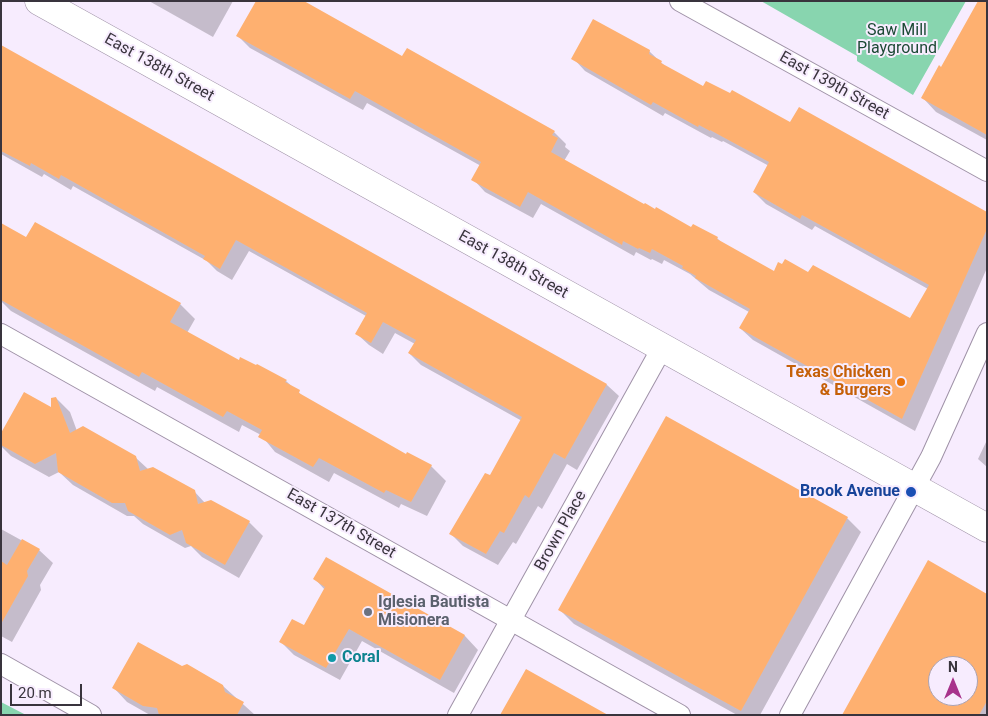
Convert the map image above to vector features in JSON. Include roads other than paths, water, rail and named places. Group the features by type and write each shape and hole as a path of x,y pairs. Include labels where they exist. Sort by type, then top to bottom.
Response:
{"main road":[{"name":"East 138th Street","path":"40,1 987,528"}],"street":[{"name":"East 139th Street","path":"680,1 987,171"},
{"path":"790,715 931,457 987,333"},
{"name":"East 137th Street","path":"1,334 680,715"},
{"name":"Brown Place","path":"458,715 662,348"},
{"path":"1,664 92,715"}],"place":[{"name":"Texas Chicken & Burgers","path":"901,382"},
{"name":"Brook Avenue","path":"911,492"},
{"name":"Iglesia Bautista Misionera","path":"368,612"},
{"name":"Coral","path":"332,658"}],"park label":[{"name":"Saw Mill Playground","path":"897,40"}]}
